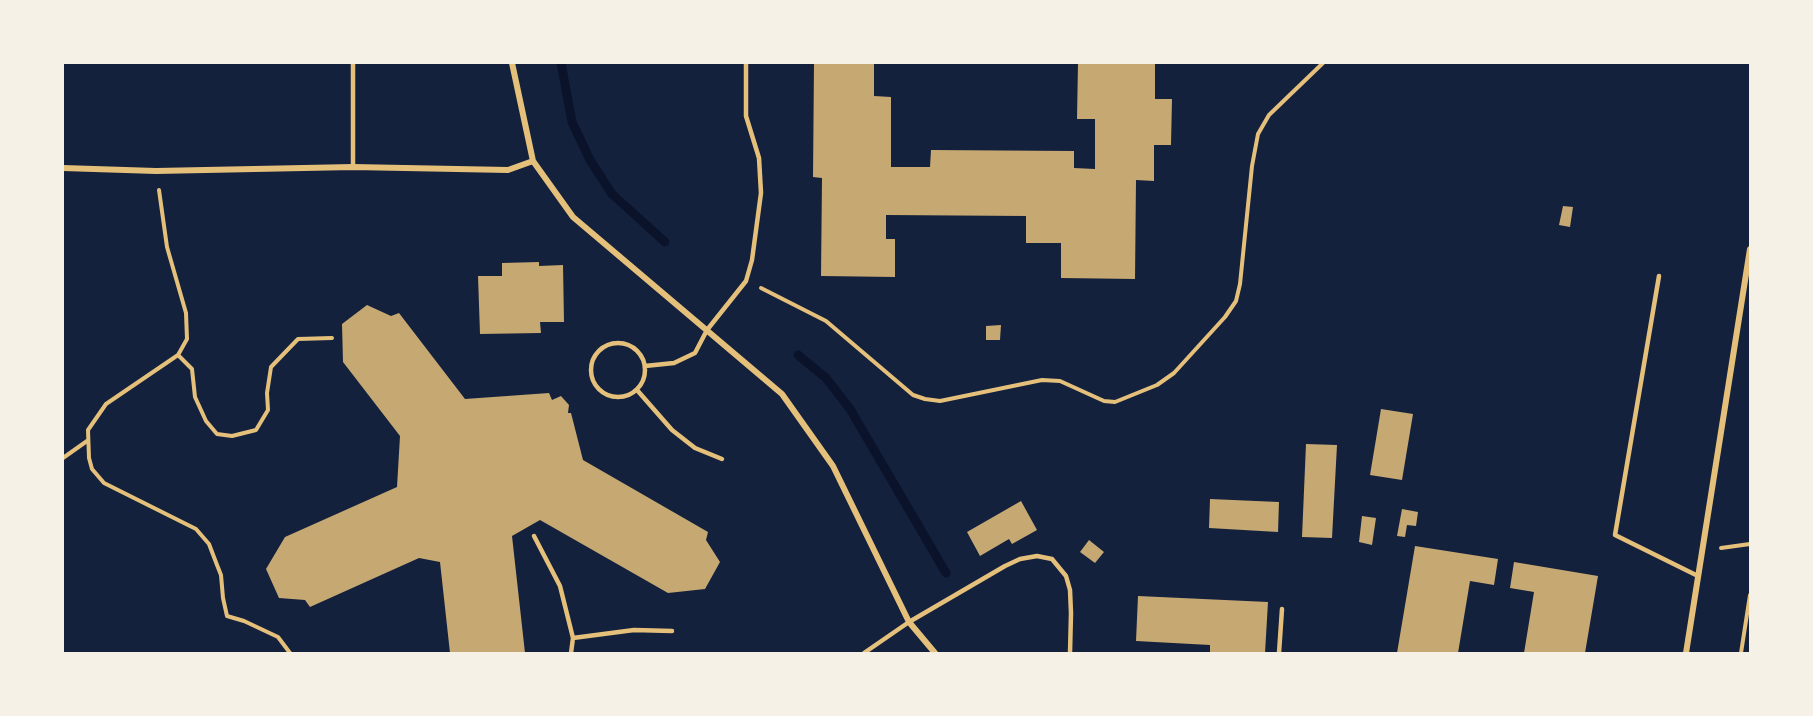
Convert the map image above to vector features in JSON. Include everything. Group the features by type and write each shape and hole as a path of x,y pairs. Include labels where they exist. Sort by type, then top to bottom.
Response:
{"street":[{"path":"512,63 532,161 573,217 782,394 833,466 909,622 935,653"},
{"path":"63,168 156,171 353,167 508,170 532,161"},
{"path":"1686,653 1750,249"}],"lane":[{"path":"353,63 353,167"},
{"path":"645,366 675,363 694,353 707,330 746,281 752,261 761,193 759,158 746,116 746,63"},
{"path":"1659,276 1615,536 1698,576"},
{"path":"619,343 636,350 642,357 645,366 642,383 637,390 621,397 604,394 593,381 591,364 601,348 619,343"},
{"path":"637,390 672,430 695,448 722,459"},
{"path":"534,536 560,586 573,638 571,653"},
{"path":"864,653 909,622 1005,566 1020,559 1037,556 1052,559 1066,576 1070,590 1070,653"},
{"path":"1279,653 1282,609"},
{"path":"573,638 634,630 672,632"}],"path":[{"path":"746,281 826,321 913,395 925,399 947,399 1042,380 1060,381 1104,402 1115,402 1158,385 1174,373 1225,317 1236,301 1258,134 1269,115 1323,63"},
{"path":"156,171 167,247 186,313 187,339 178,355 106,404 88,430 89,458 92,469 104,483 196,529 209,544 221,575 227,616 244,621 278,637 290,653"},
{"path":"178,355 192,369 195,397 206,421 218,434 232,436 256,430 268,410 267,393 271,367 298,339 332,338"},
{"path":"63,458 88,441"},
{"path":"1703,550 1750,544"},
{"path":"1741,653 1750,595"}],"building":[{"path":"814,63 874,63 874,96 891,97 891,167 930,167 931,150 1074,151 1074,168 1095,169 1095,119 1077,119 1078,63 1155,63 1155,99 1172,99 1171,145 1154,145 1154,181 1136,180 1135,279 1061,278 1061,243 1026,243 1026,216 886,215 886,239 895,239 895,277 821,276 822,178 813,177"},
{"path":"1563,206 1573,207 1570,227 1559,225"},
{"path":"539,262 539,266 563,265 564,322 540,322 541,333 480,334 478,276 502,276 502,263"},
{"path":"367,305 391,316 399,313 465,399 549,393 552,400 561,396 569,405 568,413 571,413 583,460 708,532 706,540 720,562 705,589 668,593 540,520 512,536 525,653 450,653 440,562 419,558 310,607 305,600 279,598 266,569 285,537 397,487 400,436 343,362 342,324"},
{"path":"1001,325 1000,340 986,340 986,326"},
{"path":"1381,409 1413,414 1402,480 1370,475"},
{"path":"1306,444 1337,445 1332,538 1302,537"},
{"path":"1210,499 1279,502 1278,532 1209,528"},
{"path":"1021,501 1037,530 1012,544 1009,539 980,556 967,532"},
{"path":"1402,509 1418,512 1416,526 1407,525 1405,537 1397,536"},
{"path":"1362,516 1376,518 1372,545 1359,542"},
{"path":"1089,540 1104,552 1095,563 1080,552"},
{"path":"1415,546 1498,559 1494,585 1470,581 1458,653 1397,653"},
{"path":"1514,562 1598,576 1585,653 1524,653 1534,592 1510,588"},
{"path":"1138,596 1268,602 1265,653 1210,653 1210,645 1136,641"}],"waterway":[{"path":"561,63 572,122 590,160 612,194 665,242"},
{"path":"798,355 826,378 850,409 946,573"}]}
